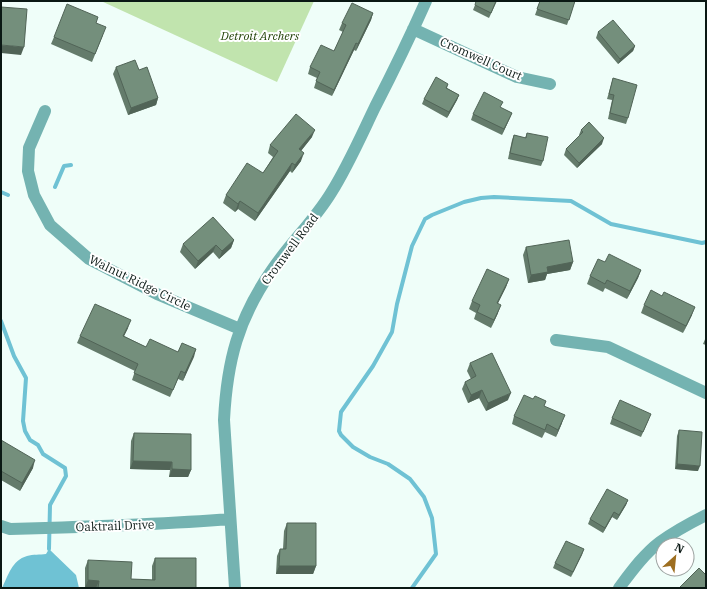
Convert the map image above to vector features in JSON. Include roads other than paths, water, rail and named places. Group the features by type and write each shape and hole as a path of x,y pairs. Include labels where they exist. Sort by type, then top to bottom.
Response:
{"street":[{"name":"Cromwell Road","path":"235,588 224,420 230,364 240,329 254,300 272,269 298,235 317,214 331,193 353,153 426,1"},
{"name":"Cromwell Court","path":"413,29 517,77 550,84"},
{"name":"Walnut Ridge Circle","path":"45,111 29,148 28,171 34,195 50,225 89,259 157,294 240,329"},
{"path":"556,340 608,347 706,393"},
{"path":"619,588 635,566 659,542 706,514"},
{"name":"Oaktrail Drive","path":"1,526 10,529 103,527 230,519"}],"water":[{"path":"49,549 76,575 79,588 2,588 11,569 18,561 29,555 46,554"}],"waterway":[{"path":"55,187 64,166 71,165"},
{"path":"1,192 8,195"},
{"path":"412,588 436,554 432,518 424,497 410,479 388,464 370,457 353,447 339,431 341,412 373,366 392,332 397,304 412,246 425,219 464,202 481,198 494,197 571,201 611,224 702,243 706,242"},
{"path":"1,321 14,356 26,378 23,421 25,431 30,440 38,445 43,454 65,468 66,476 50,505 49,549"}],"park label":[{"name":"Detroit Archers","path":"260,36"}]}
